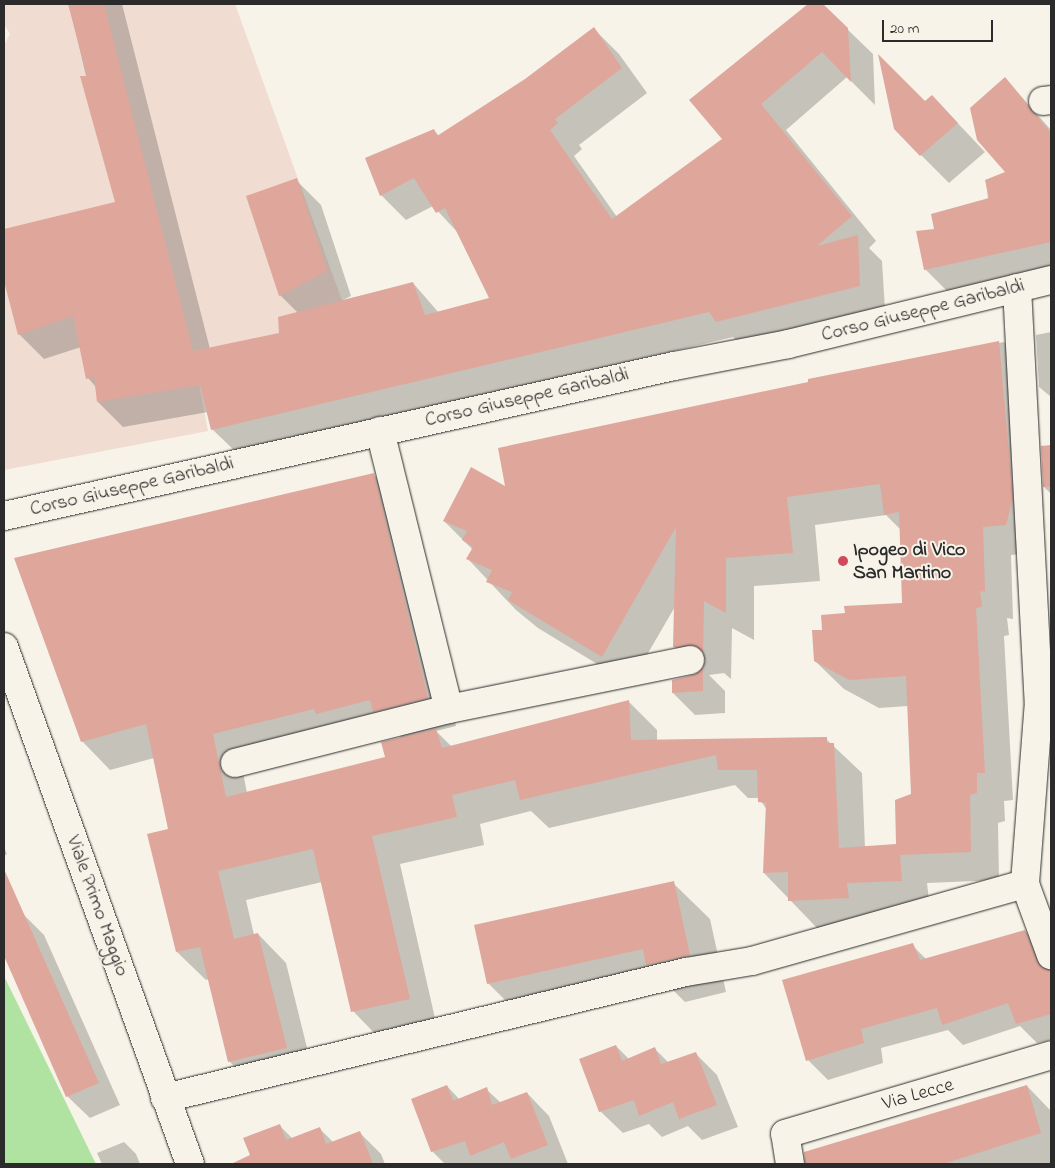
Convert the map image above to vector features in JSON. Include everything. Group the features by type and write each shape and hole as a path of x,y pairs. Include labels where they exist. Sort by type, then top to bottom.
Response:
{"street":[{"name":"Corso Giuseppe Garibaldi","path":"4,516 380,431 788,344 1051,280"},
{"path":"1017,288 1039,701 1025,884 1051,955"},
{"path":"380,431 449,709"},
{"name":"Viale Primo Maggio","path":"4,647 190,1164"},
{"path":"235,763 449,709 690,660"},
{"path":"165,1098 686,972 752,961 1025,884"},
{"name":"Via Lecce","path":"790,1164 786,1134 1051,1055"}],"shaded area":[{"path":"4,4 235,4 349,320 193,351 208,431 4,470 4,45 10,34 4,24"}],"green space":[{"path":"4,976 96,1164 4,1164"}],"building":[{"path":"68,4 104,4 193,351 279,333 278,317 413,282 425,315 489,298 445,208 436,213 414,178 380,196 365,158 434,129 437,136 525,79 594,27 622,68 555,119 558,123 550,130 612,219 722,139 689,100 808,4 823,4 848,28 851,82 822,52 761,104 852,216 817,246 858,235 860,286 716,322 709,312 211,430 200,385 97,402 94,377 86,379 73,316 18,335 4,281 4,229 115,202 80,76 87,76"},
{"path":"878,54 925,101 932,95 958,123 920,156 894,129"},
{"path":"1005,77 1051,133 1051,242 924,270 916,231 934,229 931,214 989,198 985,180 1005,172 977,140 970,108"},
{"path":"297,178 327,271 279,296 246,196"},
{"path":"999,341 1013,498 1006,525 983,527 985,592 980,591 982,607 976,608 985,773 977,773 977,793 970,795 971,852 900,855 902,881 847,883 849,898 788,901 788,872 763,873 766,803 758,802 757,770 718,770 716,755 520,800 515,780 452,795 457,817 372,836 410,999 351,1012 313,849 218,871 234,939 258,933 287,1048 228,1062 200,947 176,952 147,834 168,829 146,724 81,742 14,558 374,473 428,698 373,712 370,700 316,714 314,709 213,734 226,797 385,757 381,742 436,729 442,748 629,700 631,740 827,737 827,743 834,743 839,848 896,844 895,800 911,794 906,676 849,680 814,661 812,630 822,630 821,615 845,613 844,606 902,603 899,512 884,515 880,484 787,497 793,553 726,558 726,613 704,601 703,653 694,645 673,647 676,527 602,657 508,600 512,592 486,582 492,570 466,559 473,547 462,540 467,531 443,521 471,467 505,486 498,448 808,382 808,379"},
{"path":"1051,445 1051,487 1043,487 1041,446"},
{"path":"703,667 703,691 672,693 672,680 694,675"},
{"path":"4,869 99,1083 66,1097 4,956"},
{"path":"674,881 690,955 646,965 643,949 487,984 474,925"},
{"path":"1025,930 1037,961 1041,967 1051,970 1051,1014 1016,1024 1008,1003 942,1025 937,1008 861,1029 864,1043 806,1061 782,980 913,943 920,960"},
{"path":"616,1045 622,1061 655,1047 661,1064 696,1052 717,1105 679,1119 673,1102 639,1116 634,1100 599,1112 579,1059"},
{"path":"447,1085 453,1101 487,1087 492,1105 527,1092 548,1145 511,1159 504,1142 470,1156 465,1141 431,1152 411,1099"},
{"path":"1027,1085 1041,1133 943,1164 805,1164 804,1152"},
{"path":"280,1124 286,1140 320,1127 326,1144 360,1131 373,1164 231,1164 250,1155 243,1138"}],"place":[{"name":"Ipogeo di Vico San Martino","path":"843,561"}]}
